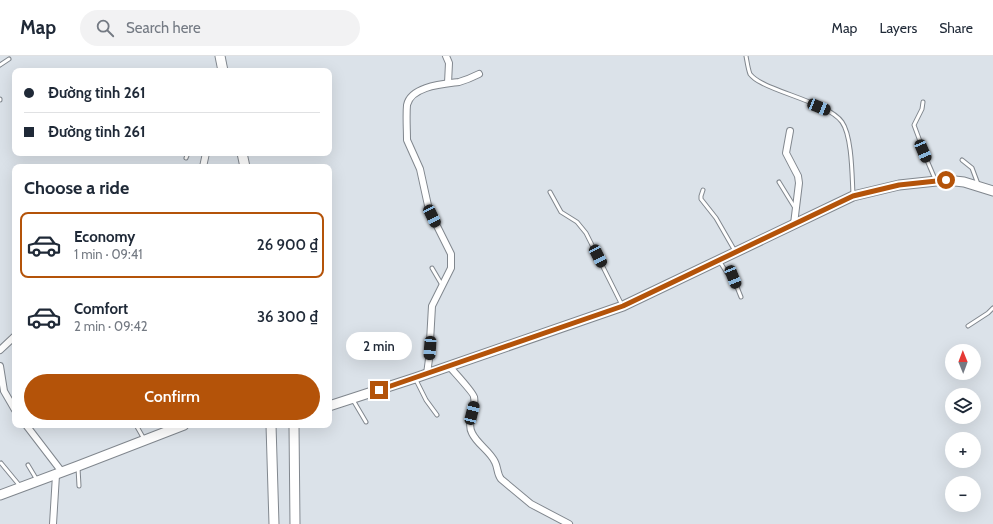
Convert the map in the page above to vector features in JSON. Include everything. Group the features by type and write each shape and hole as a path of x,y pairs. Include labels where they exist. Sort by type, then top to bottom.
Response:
{"main road":[{"path":"220,56 222,68"},
{"path":"332,405 427,374 623,306 853,196 899,185 936,181 955,181 993,191"},
{"path":"0,494 59,474 145,440 169,428"},
{"path":"271,428 274,524"},
{"path":"294,428 295,524"}],"street":[{"path":"446,56 448,63 448,83"},
{"path":"427,374 432,306 451,268 452,261 451,254 429,210 420,169 408,145 407,105 413,96 431,86 459,81 479,74"},
{"path":"790,131 786,153 798,176 799,183 794,224"},
{"path":"0,350 12,339"},
{"path":"0,366 2,386 12,405"},
{"path":"449,366 474,396 475,404 470,422 472,434 496,463 498,474 501,479 530,504 569,524"},
{"path":"28,428 59,474 53,524"}],"lane":[{"path":"746,56 750,74 755,79 767,86 832,112 842,122 847,133 850,151 853,196"},
{"path":"0,64 9,59"},
{"path":"921,144 914,125 922,109 923,102"},
{"path":"923,151 936,181"},
{"path":"962,160 972,168 978,186"},
{"path":"779,182 796,210"},
{"path":"703,190 701,199 716,218 736,252"},
{"path":"550,192 561,212 577,222 586,233 623,306"},
{"path":"719,260 727,273 733,277 741,297"},
{"path":"432,268 442,285"},
{"path":"968,326 993,308"},
{"path":"415,378 426,400 437,415"},
{"path":"352,398 366,422"},
{"path":"138,428 145,440"},
{"path":"1,463 21,487"},
{"path":"28,465 38,481"},
{"path":"78,466 79,486"}],"route":[{"path":"379,390 623,306 853,196 899,185 946,180"}]}
